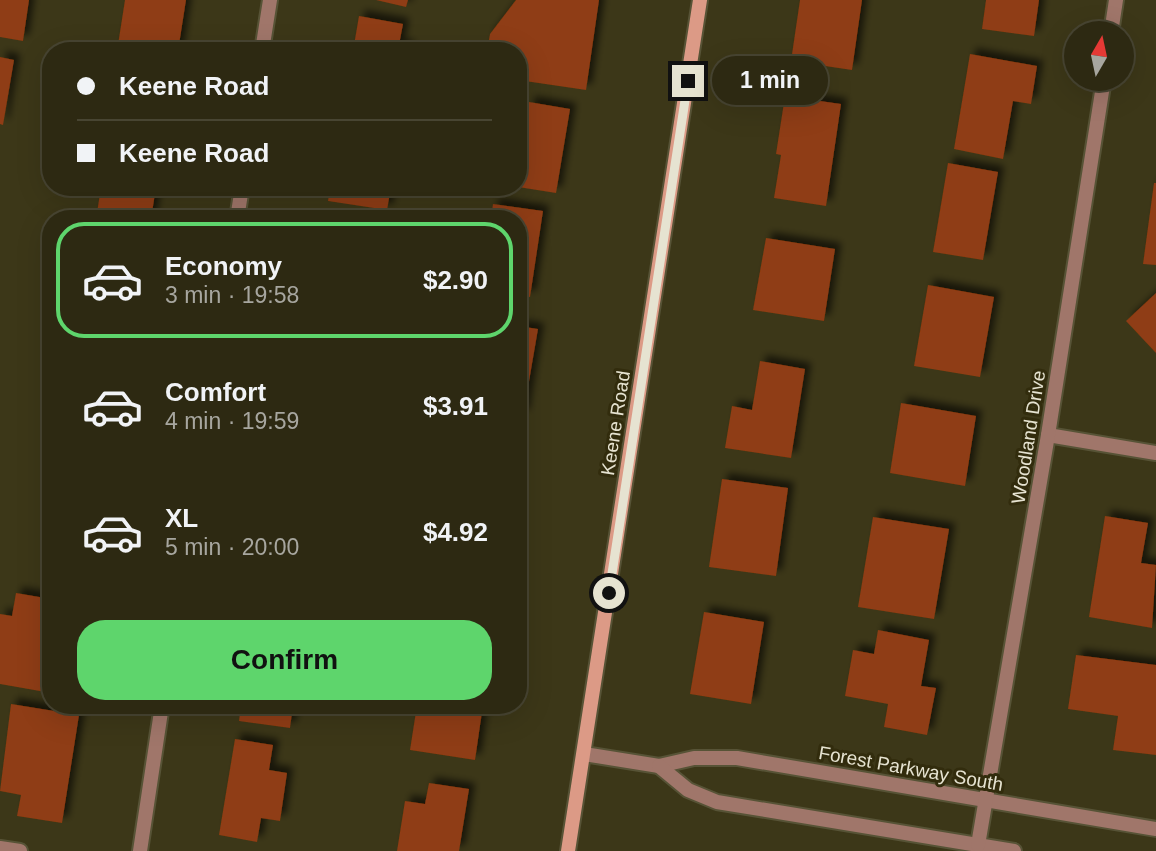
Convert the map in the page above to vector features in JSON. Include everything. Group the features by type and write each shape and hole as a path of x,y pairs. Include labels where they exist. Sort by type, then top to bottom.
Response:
{"main road":[{"name":"Keene Road","path":"568,851 700,0"}],"street":[{"path":"263,42 270,0"},
{"path":"1113,21 1116,0"},
{"name":"Woodland Drive","path":"978,845 1048,435 1102,91"},
{"path":"1048,435 1156,453"},
{"path":"140,851 161,714"},
{"name":"Forest Parkway South","path":"584,754 659,766 694,758 737,758 1156,829"},
{"path":"659,766 688,790 717,802 1014,851"},
{"path":"0,848 20,851"}],"building":[{"path":"0,0 29,0 23,41 0,37"},
{"path":"125,0 186,0 179,42 118,42"},
{"path":"376,0 408,0 406,7"},
{"path":"516,0 599,0 586,90 527,81 527,42 489,42 490,34"},
{"path":"800,0 862,0 852,70 791,61"},
{"path":"986,0 1039,0 1034,36 982,29"},
{"path":"359,16 403,24 400,42 355,42"},
{"path":"970,54 1037,66 1031,104 1013,101 1003,159 954,149"},
{"path":"0,57 14,60 3,125 0,124"},
{"path":"785,96 841,104 826,206 774,198 781,155 776,154"},
{"path":"529,102 570,109 556,193 527,188"},
{"path":"948,163 998,172 983,260 933,252"},
{"path":"1156,183 1156,265 1143,264"},
{"path":"100,196 155,196 152,210 97,210"},
{"path":"329,196 389,196 387,210 328,201"},
{"path":"493,204 543,211 530,297 527,296 527,210 492,210"},
{"path":"766,238 835,249 824,321 753,310"},
{"path":"928,285 994,297 980,377 914,366"},
{"path":"1156,293 1156,353 1126,321"},
{"path":"527,327 538,329 527,393"},
{"path":"760,361 805,369 791,458 725,448 732,406 752,410"},
{"path":"901,403 976,416 965,486 890,473"},
{"path":"722,479 788,488 776,576 709,567"},
{"path":"1105,516 1148,523 1141,563 1156,565 1152,628 1089,617"},
{"path":"873,517 949,529 934,619 858,607"},
{"path":"16,593 42,597 42,691 0,684 0,614 12,616"},
{"path":"704,612 764,622 751,704 690,694"},
{"path":"878,630 929,640 921,686 936,688 927,735 884,727 888,704 845,696 853,650 874,654"},
{"path":"1076,655 1156,665 1156,755 1113,750 1118,716 1068,709"},
{"path":"11,704 42,709 42,714 79,715 62,823 17,816 21,795 0,791"},
{"path":"240,714 292,714 290,728 239,721"},
{"path":"416,714 482,714 475,760 410,750"},
{"path":"235,739 273,745 269,770 287,773 280,821 261,818 257,842 219,835"},
{"path":"429,783 469,789 459,851 397,851 405,801 425,804"}],"route":[{"path":"609,593 688,81"}]}
